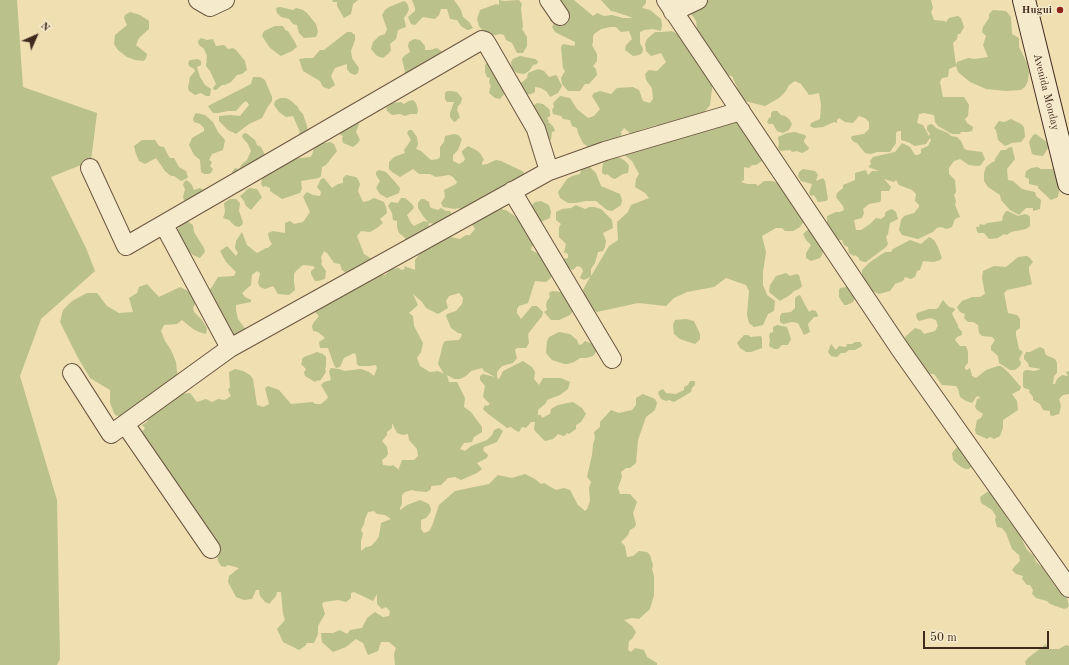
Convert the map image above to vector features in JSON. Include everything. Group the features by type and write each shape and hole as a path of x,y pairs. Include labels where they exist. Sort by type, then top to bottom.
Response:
{"main road":[{"name":"Avenida Monday","path":"1024,0 1069,183"}],"street":[{"path":"198,0 210,7 225,0"},
{"path":"549,0 560,16"},
{"path":"698,0 670,6 900,349 1069,588"},
{"path":"90,168 126,246 482,40 487,44 536,129 549,171"},
{"path":"72,373 111,434 230,348 549,171 605,151 741,111"},
{"path":"512,191 612,359"},
{"path":"164,224 230,348"},
{"path":"125,424 211,549"}],"green space":[{"path":"0,0 17,0 23,87 97,113 91,161 51,177 86,248 95,271 41,319 20,376 57,500 60,659 57,665 0,665"},
{"path":"332,0 358,0 353,4 351,14 344,18 337,6 337,2 333,2"},
{"path":"412,0 454,0 461,10 463,17 473,28 467,30 461,26 457,20 450,19 447,9 441,9 439,15 435,19 423,17 415,25 411,24 408,17 415,11"},
{"path":"499,0 519,0 522,4 522,29 527,37 527,46 523,53 517,53 512,43 506,40 504,35 500,34 491,36 484,32 479,26 477,19 480,10 496,4 499,5"},
{"path":"557,0 574,0 593,16 597,13 604,16 612,15 623,18 633,18 611,11 601,0 646,0 646,3 642,8 650,10 661,19 661,31 653,29 640,32 640,43 643,49 642,53 633,56 625,50 626,45 632,39 629,31 621,32 616,27 601,29 594,34 592,45 597,54 597,61 593,66 596,69 597,75 589,84 585,84 580,91 568,91 562,84 561,78 565,71 563,68 561,47 563,44 574,46 575,42 555,32 552,27 554,23 550,21 549,15"},
{"path":"686,0 931,0 933,8 931,12 934,20 946,22 949,18 958,16 961,18 964,27 953,43 956,65 957,62 968,58 974,59 988,57 983,45 986,36 982,32 983,27 989,18 989,14 993,10 1006,11 1011,17 1012,34 1019,38 1019,47 1027,63 1029,72 1028,81 1025,87 1021,90 1006,91 986,89 970,82 958,72 956,66 949,69 948,77 942,78 940,82 943,97 964,97 969,105 968,116 965,119 967,123 973,127 972,131 952,134 938,126 935,122 934,115 924,113 919,114 917,123 923,125 929,136 930,134 927,127 928,125 932,124 936,128 948,133 951,136 957,137 966,150 982,152 985,159 981,165 969,165 960,159 954,161 949,168 949,174 955,180 955,205 960,217 955,219 952,227 947,229 941,227 937,228 933,232 918,239 902,235 899,230 901,220 904,216 914,213 919,207 915,201 916,194 912,190 899,185 896,180 894,182 884,179 891,187 889,191 881,191 880,202 869,204 863,209 864,213 862,218 854,220 856,230 861,230 876,218 881,219 885,216 887,211 892,209 896,212 898,219 890,223 886,237 888,244 886,247 864,262 859,260 859,258 855,255 854,256 849,253 848,247 844,245 842,240 837,240 824,226 827,223 827,216 844,210 843,206 836,197 837,193 843,188 843,185 855,180 855,173 866,170 868,175 872,171 879,171 868,167 871,164 870,161 873,157 895,152 902,143 910,147 915,155 918,155 921,153 921,149 928,146 931,140 930,138 926,144 915,146 901,140 901,131 898,131 896,133 896,143 890,152 877,152 871,154 865,153 851,138 852,136 864,134 869,129 869,122 865,118 859,116 853,123 845,122 839,118 837,123 834,122 823,127 814,128 810,126 811,123 820,119 821,104 819,93 809,95 801,84 795,81 789,85 786,91 779,98 765,106 740,100 737,87 732,76 724,75 695,31 697,28 696,21 685,5"},
{"path":"404,1 407,3 409,9 404,18 406,27 398,30 396,39 390,44 391,50 389,53 383,58 377,56 371,49 373,42 379,36 385,34 387,29 382,15 389,7"},
{"path":"280,7 293,10 296,8 307,13 316,24 318,32 316,37 304,38 299,33 297,25 293,24 289,19 281,17 277,13 276,8"},
{"path":"130,12 140,15 149,21 149,29 139,38 136,45 147,54 144,61 127,57 118,50 114,44 115,35 127,25 124,18 125,15"},
{"path":"275,26 283,26 285,30 288,31 297,47 281,56 270,48 262,36 264,31"},
{"path":"672,31 681,36 713,81 710,105 703,114 665,126 657,125 640,130 637,133 630,133 624,128 621,132 622,139 593,151 583,143 577,128 572,126 570,120 563,119 561,116 553,114 553,103 560,96 570,98 577,109 588,118 594,116 600,109 592,96 594,93 600,91 611,94 617,88 633,87 639,90 643,101 650,103 653,99 652,88 646,80 645,74 649,70 657,71 666,62 661,53 651,56 646,51 645,44 647,39 655,32"},
{"path":"347,32 351,32 355,35 355,40 351,51 352,58 359,68 358,73 355,75 350,73 347,69 347,64 335,68 331,76 335,85 329,89 323,87 320,81 303,71 299,59 313,58 320,50 324,50"},
{"path":"201,38 207,40 213,39 216,46 224,45 228,49 233,48 236,50 245,61 247,70 242,74 237,75 231,82 214,90 213,88 216,84 206,66 207,56 204,49 199,45 198,41"},
{"path":"414,39 420,40 425,46 425,50 437,48 443,52 410,78 404,74 405,71 402,59 410,52 408,46 409,42"},
{"path":"520,56 535,59 538,61 537,64 533,65 529,71 524,74 517,73 512,69 511,62 513,59"},
{"path":"198,59 201,61 201,65 197,67 200,77 205,85 211,89 210,96 206,96 201,93 195,95 189,91 188,88 190,77 195,71 189,66 188,63 190,60"},
{"path":"489,61 505,90 500,99 495,98 489,93 491,87 489,82 490,78 487,77 485,72 485,65"},
{"path":"538,69 544,71 549,77 557,76 562,86 558,93 550,97 547,92 541,88 535,87 535,92 525,95 519,86 527,78 528,73"},
{"path":"253,77 260,77 265,80 272,97 272,101 262,118 249,124 236,134 228,130 219,121 219,116 240,116 249,105 246,101 236,111 213,113 208,106 251,84"},
{"path":"447,91 457,92 462,98 457,110 460,117 455,122 450,117 454,102 447,102 445,99 445,93"},
{"path":"280,98 290,100 298,107 303,114 307,126 308,137 296,139 300,132 293,116 286,117 279,112 274,105 275,101"},
{"path":"413,100 416,103 418,110 417,114 405,116 400,114 392,115 387,111 386,108 393,103 401,102 404,104"},
{"path":"537,103 543,104 549,109 550,116 547,118 549,121 548,122 553,126 555,131 552,132 551,140 543,138 530,108"},
{"path":"773,111 777,111 789,119 792,124 789,130 783,133 777,131 773,124 769,124 767,122"},
{"path":"196,113 205,115 213,122 218,132 225,140 223,150 212,154 209,160 212,162 210,166 213,169 211,173 208,174 201,172 200,160 194,155 189,145 192,138 204,131 204,128 200,124 194,122 193,119"},
{"path":"730,114 770,161 762,161 756,165 752,165 749,168 744,167 744,180 741,182 756,184 758,186 764,181 772,181 783,185 804,221 800,227 793,231 785,231 782,228 776,228 762,236 766,252 763,285 767,295 775,301 774,311 768,314 763,325 754,327 749,323 747,315 749,291 746,285 726,278 714,287 687,292 674,298 666,306 638,303 597,312 587,307 583,290 590,277 584,280 580,278 583,271 581,267 577,266 573,270 566,268 562,263 563,259 568,258 568,254 564,252 566,244 559,237 559,227 561,224 556,220 556,212 576,205 585,209 594,207 601,209 612,220 613,228 603,233 606,241 605,247 603,251 598,252 595,263 591,269 591,276 609,246 618,240 617,222 628,212 631,205 649,198 645,193 635,187 636,179 639,174 632,161 622,153 697,130 705,132"},
{"path":"1011,119 1024,127 1025,137 1021,142 1012,143 1005,146 998,140 996,130 994,128 999,121 1004,122"},
{"path":"356,121 359,124 356,132 360,140 353,147 343,143 343,136 339,134 342,128"},
{"path":"409,130 412,130 417,137 418,145 416,149 421,151 431,160 438,159 440,157 440,147 444,142 445,136 454,134 458,135 462,139 458,150 453,155 453,161 459,164 464,161 465,159 462,151 468,146 480,153 484,160 482,165 496,160 501,161 524,172 524,175 517,182 511,180 511,185 463,210 459,208 455,209 443,207 441,203 445,197 444,190 457,182 453,177 449,175 436,177 430,174 419,174 413,169 400,177 389,169 389,162 394,157 405,153 404,150 411,140 407,133"},
{"path":"795,132 805,135 806,137 804,142 809,148 808,150 802,153 797,151 792,152 790,150 780,151 778,148 778,137 787,133"},
{"path":"246,133 255,140 265,155 262,160 231,179 232,172 235,168 239,169 247,160 251,151 248,144 242,137 243,134"},
{"path":"1036,134 1048,143 1048,148 1043,156 1032,154 1029,142 1033,135"},
{"path":"142,140 155,140 159,146 164,147 170,158 174,158 179,167 186,171 188,177 181,181 174,176 171,176 165,171 156,158 145,164 139,161 134,146"},
{"path":"320,142 330,142 334,144 337,151 326,165 322,167 321,176 319,178 301,181 302,189 300,193 282,199 270,191 270,188 265,186 263,187 261,184 263,175 291,159 310,157 315,145"},
{"path":"1012,147 1015,159 1007,169 1008,180 1013,181 1022,189 1035,192 1036,196 1041,200 1040,209 1033,211 1033,208 1026,208 1019,215 1010,210 1001,200 1000,195 988,187 984,181 986,167 995,161 1001,150 1006,150"},
{"path":"615,157 624,160 629,166 628,173 615,179 602,173 602,170 603,163 608,159"},
{"path":"590,167 596,173 601,186 620,194 622,200 621,205 612,211 607,210 596,201 568,203 560,198 558,192 567,179 580,174 582,168"},
{"path":"1037,167 1041,169 1053,169 1057,173 1059,191 1058,197 1051,200 1038,188 1038,186 1029,184 1029,179 1025,177 1026,171"},
{"path":"803,169 815,171 818,175 816,181 823,178 825,181 828,199 826,201 818,202 814,195 811,196 809,193 812,184 801,181 798,176 799,172"},
{"path":"379,170 386,172 396,183 400,188 399,193 387,198 380,194 376,188 380,181 376,175 376,172"},
{"path":"346,175 356,177 358,179 360,184 358,191 363,202 374,198 384,202 386,207 387,213 380,219 383,223 370,232 361,231 357,236 364,254 372,259 350,273 346,273 342,270 340,264 334,263 324,251 321,257 321,264 326,271 325,279 315,281 311,271 315,268 313,266 303,265 294,274 295,290 289,295 278,294 273,286 265,289 260,287 258,283 260,273 257,271 252,275 251,285 242,293 245,297 251,300 251,302 236,305 238,319 246,330 239,338 228,334 209,290 218,277 234,276 236,272 226,262 220,251 227,246 236,256 238,253 235,248 236,241 242,232 247,245 257,253 268,248 272,244 268,233 273,231 285,233 285,223 290,221 294,224 303,222 310,212 303,197 307,192 320,196 321,192 317,187 321,179 324,178 332,188 343,183 343,178"},
{"path":"187,180 192,185 194,190 200,188 205,191 189,202 184,200 183,197 185,189 183,185"},
{"path":"250,188 257,189 262,197 251,210 246,206 240,196"},
{"path":"401,198 405,198 414,207 407,215 414,226 424,221 428,222 418,208 418,203 421,199 429,202 431,208 438,210 441,208 446,211 450,211 453,216 435,224 429,223 428,229 407,242 399,233 397,221 393,220 392,213 388,206 391,202 398,203"},
{"path":"230,199 236,199 240,203 239,211 243,222 239,227 223,218 225,212 224,203"},
{"path":"541,201 549,205 551,212 550,218 541,222 527,210 535,202"},
{"path":"495,208 506,210 521,219 541,243 532,246 531,250 545,257 554,270 551,278 546,282 535,281 528,303 519,306 517,309 517,313 521,319 532,306 537,306 543,312 542,316 528,334 529,343 526,348 517,348 515,350 517,358 513,363 502,366 497,372 497,378 499,379 503,371 523,361 532,367 535,372 534,379 539,385 543,378 561,378 570,382 568,389 560,395 547,400 546,403 538,410 538,415 541,415 542,418 550,414 551,409 558,405 573,402 582,408 586,414 581,422 576,425 576,429 569,434 566,433 566,435 563,436 558,434 553,439 545,441 535,431 535,422 531,422 526,428 522,427 519,432 511,427 507,428 483,409 485,405 487,406 490,404 483,397 485,386 480,380 480,376 483,374 495,377 484,371 482,368 471,371 460,379 454,379 447,375 449,382 457,382 465,398 464,407 471,412 482,427 482,432 474,437 472,442 464,443 460,449 465,451 471,446 487,440 492,435 494,430 499,428 503,431 497,442 484,447 483,450 488,455 487,458 477,463 482,469 477,473 461,480 455,477 448,478 441,485 431,486 431,489 427,492 412,490 405,492 402,495 400,510 407,505 420,500 429,504 431,509 430,513 426,518 421,520 421,529 424,533 429,531 432,526 439,505 455,491 489,484 498,475 512,478 525,474 541,484 544,483 556,490 564,488 570,490 578,505 585,511 590,501 589,488 591,482 587,477 595,438 594,432 600,427 600,422 611,410 619,413 632,410 636,405 636,398 643,394 655,399 657,403 655,410 646,417 638,440 636,463 630,468 626,468 621,472 622,477 618,488 620,494 630,494 637,502 633,513 636,524 635,527 630,530 628,535 621,542 625,546 627,557 633,556 639,551 647,552 650,555 653,565 652,569 654,576 654,595 650,609 639,619 632,618 624,620 632,626 636,632 629,641 628,650 631,652 635,648 644,650 647,657 657,663 657,665 395,665 394,654 396,648 389,642 381,642 378,651 368,655 363,643 356,639 346,647 333,652 322,642 321,633 333,633 340,630 347,634 350,630 362,628 367,618 375,612 383,617 389,616 390,611 386,607 382,609 377,604 377,594 373,601 354,592 351,593 351,598 346,602 338,600 324,602 322,604 325,614 318,626 318,634 314,643 307,643 299,650 283,642 277,629 285,620 281,592 277,592 276,596 269,604 260,596 259,590 256,590 252,599 244,600 236,597 228,582 229,576 239,568 228,565 225,567 221,566 217,555 140,433 144,430 145,428 142,425 147,422 151,412 165,406 166,402 180,394 190,393 197,402 206,399 212,402 218,399 225,400 231,396 228,390 230,387 229,372 235,369 243,371 250,375 253,379 257,405 263,407 269,404 265,388 268,386 279,390 291,404 313,402 315,404 321,404 328,397 321,385 324,382 331,380 329,371 331,368 345,371 361,369 374,376 377,368 376,365 359,366 354,353 344,358 340,367 336,368 328,348 320,348 319,342 325,338 318,332 313,331 312,326 319,316 315,312 315,306 377,275 385,275 391,269 399,268 401,270 405,269 404,266 415,270 415,260 423,249 445,236 460,239 466,235 470,235 475,229 471,223","holes":["459,293 463,298 462,304 456,311 447,314 446,316 451,328 462,334 461,337 459,340 445,341 443,344 438,364 444,374 438,371 430,372 420,366 417,358 421,352 423,343 414,326 413,316 409,313 418,305 413,294 426,308 438,314 448,308 446,301 449,296","392,423 397,433 403,435 408,434 409,440 417,449 418,456 414,460 402,460 398,471 398,469 393,465 383,465 382,460 388,454 387,447 382,441 387,435 387,432 392,428","374,511 377,514 385,515 391,519 381,523 379,536 376,541 371,546 366,547 361,551 363,534 361,530 368,512"]},
{"path":"1006,211 1018,216 1025,214 1028,215 1030,217 1030,226 1026,229 1011,232 1007,235 1004,234 998,238 989,239 984,233 978,233 976,227 979,227 980,224 984,225 987,223 1002,221"},
{"path":"184,219 193,225 194,232 204,248 205,252 200,258 187,250 178,237 180,222"},
{"path":"811,227 825,247 820,258 811,261 806,258 806,253 811,245 803,234"},
{"path":"929,237 934,240 938,247 942,258 940,260 934,262 923,261 920,270 917,271 915,277 911,279 905,277 903,281 895,284 890,291 879,294 868,289 862,276 862,270 870,262 885,252 891,252 893,249 910,240 921,244"},
{"path":"1027,256 1033,262 1029,267 1032,284 1007,290 1004,293 1008,313 1017,315 1020,319 1020,328 1016,331 1016,335 1019,349 1023,352 1019,359 1021,363 1020,366 1015,370 1010,370 999,363 998,356 991,350 991,346 995,340 992,337 982,336 979,333 978,325 973,322 968,322 964,318 965,314 960,312 957,307 962,301 972,297 980,297 985,294 982,278 983,271 994,266 1006,267 1018,257"},
{"path":"786,273 790,276 796,274 799,275 802,286 780,301 769,292 770,285 776,276"},
{"path":"147,284 159,297 180,287 188,291 197,300 193,308 194,312 207,328 206,334 199,332 182,320 177,324 164,325 161,331 176,362 177,372 180,379 125,418 115,415 110,403 110,390 90,378 60,322 63,310 72,301 87,293 97,293 107,306 119,313 133,312 129,298 137,293 139,287"},
{"path":"840,288 852,288 855,298 853,302 844,305 839,297 839,290"},
{"path":"552,291 562,292 566,296 573,311 570,315 559,320 551,320 544,312 547,310 546,305 550,297 549,293"},
{"path":"800,295 809,312 812,310 816,311 818,315 808,324 810,332 804,335 798,323 792,322 783,324 780,322 780,316 782,313 791,312 795,308 795,298"},
{"path":"943,300 949,307 954,308 955,310 952,313 958,327 962,332 962,335 957,337 955,340 960,346 966,346 968,352 968,363 965,366 965,369 967,370 970,368 972,376 976,378 986,370 1001,366 1021,387 1020,390 1012,394 1017,401 1018,410 1003,420 1003,428 1000,436 994,439 990,437 987,439 976,434 975,430 977,420 981,418 983,414 975,407 977,399 981,398 977,396 972,403 966,401 960,397 956,386 942,385 934,374 927,374 906,343 905,337 915,328 921,330 924,334 935,331 938,326 936,320 930,318 919,321 916,315 917,313 929,309 938,308"},
{"path":"686,319 694,321 700,334 700,339 695,344 680,339 674,334 673,325 675,320"},
{"path":"777,325 787,327 791,339 788,345 782,345 778,349 774,349 769,346 769,336 770,333 773,332 773,327"},
{"path":"559,332 570,334 577,340 579,345 585,341 593,344 596,352 593,356 580,358 568,364 552,360 546,353 547,341 549,337"},
{"path":"744,335 751,337 761,336 762,348 751,352 746,352 740,348 737,343"},
{"path":"855,342 860,342 862,346 855,350 849,350 845,353 841,353 837,357 831,356 828,352 831,344 836,350 839,346 846,347 847,344 852,344"},
{"path":"1040,347 1044,349 1046,355 1055,359 1057,363 1057,373 1054,376 1053,384 1055,384 1057,379 1062,375 1068,376 1066,372 1069,371 1069,394 1063,395 1059,399 1061,406 1059,414 1052,416 1050,415 1050,411 1043,410 1040,404 1033,400 1033,397 1029,392 1030,390 1024,388 1023,386 1024,371 1035,371 1041,369 1029,367 1028,363 1024,359 1024,356 1026,352 1030,352"},
{"path":"317,352 326,357 326,372 320,381 318,380 315,382 305,376 304,372 306,369 301,364 304,357"},
{"path":"690,381 695,381 695,385 691,392 674,402 661,399 658,393 663,389 666,393 676,394 684,390 684,387 688,385"},
{"path":"957,447 960,448 972,461 969,469 961,467 953,460 952,453"},
{"path":"987,492 991,492 1008,520 1017,529 1027,550 1034,556 1036,562 1042,567 1055,586 1067,598 1069,606 1067,608 1064,609 1050,604 1047,601 1036,598 1032,594 1033,590 1030,585 1027,585 1022,579 1023,576 1016,574 1012,570 1020,561 1019,555 1012,549 1006,533 1002,528 997,527 995,520 996,516 992,510 981,503 980,497"},
{"path":"1046,644 1048,649 1059,649 1066,645 1069,646 1069,665 1026,665 1025,662 1028,658"}],"place":[{"name":"Hugui","path":"1060,10"}]}
